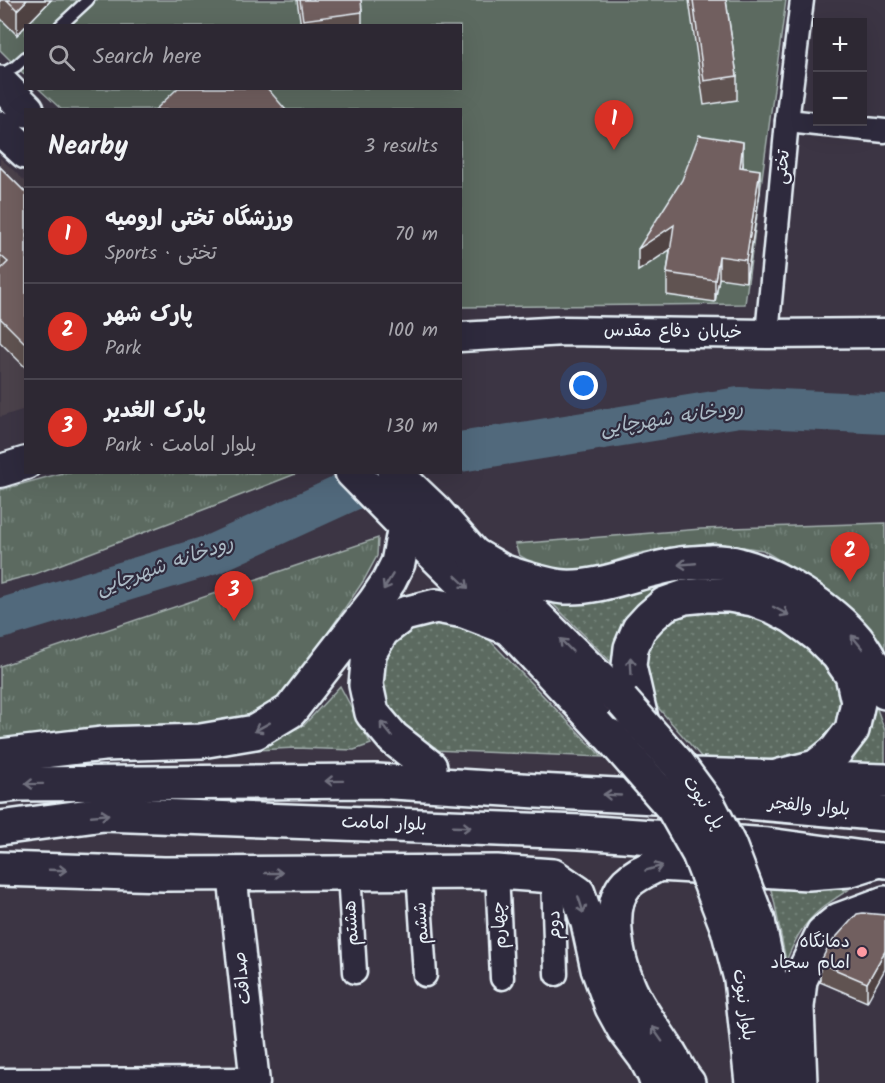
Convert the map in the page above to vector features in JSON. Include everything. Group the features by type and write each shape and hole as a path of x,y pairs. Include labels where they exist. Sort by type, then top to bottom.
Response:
{"main road":[{"path":"0,83 25,108"},
{"path":"0,128 24,150"},
{"path":"0,471 24,464"},
{"name":"پل نبوت","path":"354,474 509,628 610,736 673,808 743,925"},
{"path":"396,474 436,512 474,555 502,571 563,587 594,585 679,564 707,562 738,564 772,576 811,600 858,640 878,674 885,692"},
{"path":"0,756 103,744 201,741 255,732 290,711 374,603 390,581 398,563 405,526"},
{"name":"پل نبوت","path":"474,555 632,712 678,764 709,806 729,844 743,925"},
{"path":"632,712 629,666 631,648 639,629 665,604 685,597 706,595 753,599 774,607 807,627 838,655 852,675 858,702 852,730 836,751 816,767 794,774 773,777"},
{"path":"430,767 393,738 372,713 366,685 369,653 382,631 404,614 436,606 464,611 509,628"},
{"path":"0,786 377,781 430,767 885,781"},
{"name":"بلوار والفجر","path":"377,781 734,801 885,814"},
{"name":"بلوار امامت","path":"0,828 104,814 580,832 768,845 883,861"},
{"path":"688,1083 628,986 618,952 615,929 615,910 626,885 640,873 659,864 808,873 848,870 883,861"},
{"path":"0,869 164,874 497,872 554,876 578,893 588,924 597,969 612,1007 624,1029 645,1057 657,1083"},
{"path":"800,1083 797,1006 800,980 824,933 839,920 885,903"},
{"name":"بلوار نبوت","path":"743,925 741,979 755,1080"}],"street":[{"name":"تختی","path":"767,333 787,121 802,0"},
{"path":"787,121 885,131"},
{"name":"خیابان دفاع مقدس","path":"462,337 564,331 885,333"},
{"name":"ششم","path":"418,872 425,975"},
{"name":"چهارم","path":"497,872 502,978"},
{"name":"صداقت","path":"232,873 255,1081"},
{"name":"هشتم","path":"349,873 355,972"},
{"name":"دوم","path":"554,876 556,974"},
{"path":"0,1080 255,1081"}],"lane":[{"path":"62,24 88,0"},
{"path":"0,75 24,59"}],"shaded area":[{"path":"0,158 24,180 24,409 0,417"}],"green space":[{"path":"0,0 786,0 745,304 462,307 462,108 60,108 40,90 462,90 462,24 24,24 24,74 0,50"},
{"path":"58,474 295,474 35,574 0,583 0,490"},
{"path":"885,523 885,653 882,645 833,593 763,550 716,543 678,546 635,554 594,568 565,570 534,564 519,555 515,544 701,529"},
{"path":"378,538 377,556 364,580 308,662 268,709 233,724 97,726 0,739 0,666"},
{"path":"674,577 628,617 618,633 616,667 540,591"},
{"path":"740,605 809,639 844,690 838,727 804,765 711,768 646,694 643,649 674,609"},
{"path":"420,618 472,622 602,757 432,750 383,711 382,654"},
{"path":"340,686 371,744 354,750 295,748 237,751 304,725"},
{"path":"869,687 885,731 885,774 850,764 862,741"},
{"path":"769,884 848,890 826,905 803,927 786,961"}],"building":[{"path":"7,0 27,0 17,10"},
{"path":"300,0 361,0 362,12 303,20"},
{"path":"693,0 726,0 737,76 704,81"},
{"path":"176,90 269,90 284,108 157,108"},
{"path":"699,135 743,142 740,167 760,170 746,260 719,256 715,280 667,273 674,225 638,249 682,180"},
{"path":"0,167 24,191 24,342 0,318 0,270 8,262 0,255"},
{"path":"857,914 885,915 885,951 867,983 820,963 829,945"}],"waterway":[{"name":"رودخانه شهرچایی","path":"462,452 739,407 885,414"},
{"name":"رودخانه شهرچایی","path":"0,619 211,555 388,474"}],"place":[{"name":"ورزشگاه تختی ارومیه","path":"614,150"},
{"name":"پارک شهر","path":"850,582"},
{"name":"پارک الغدیر","path":"234,621"},
{"name":"دمانگاه امام سجاد","path":"862,952"}]}
